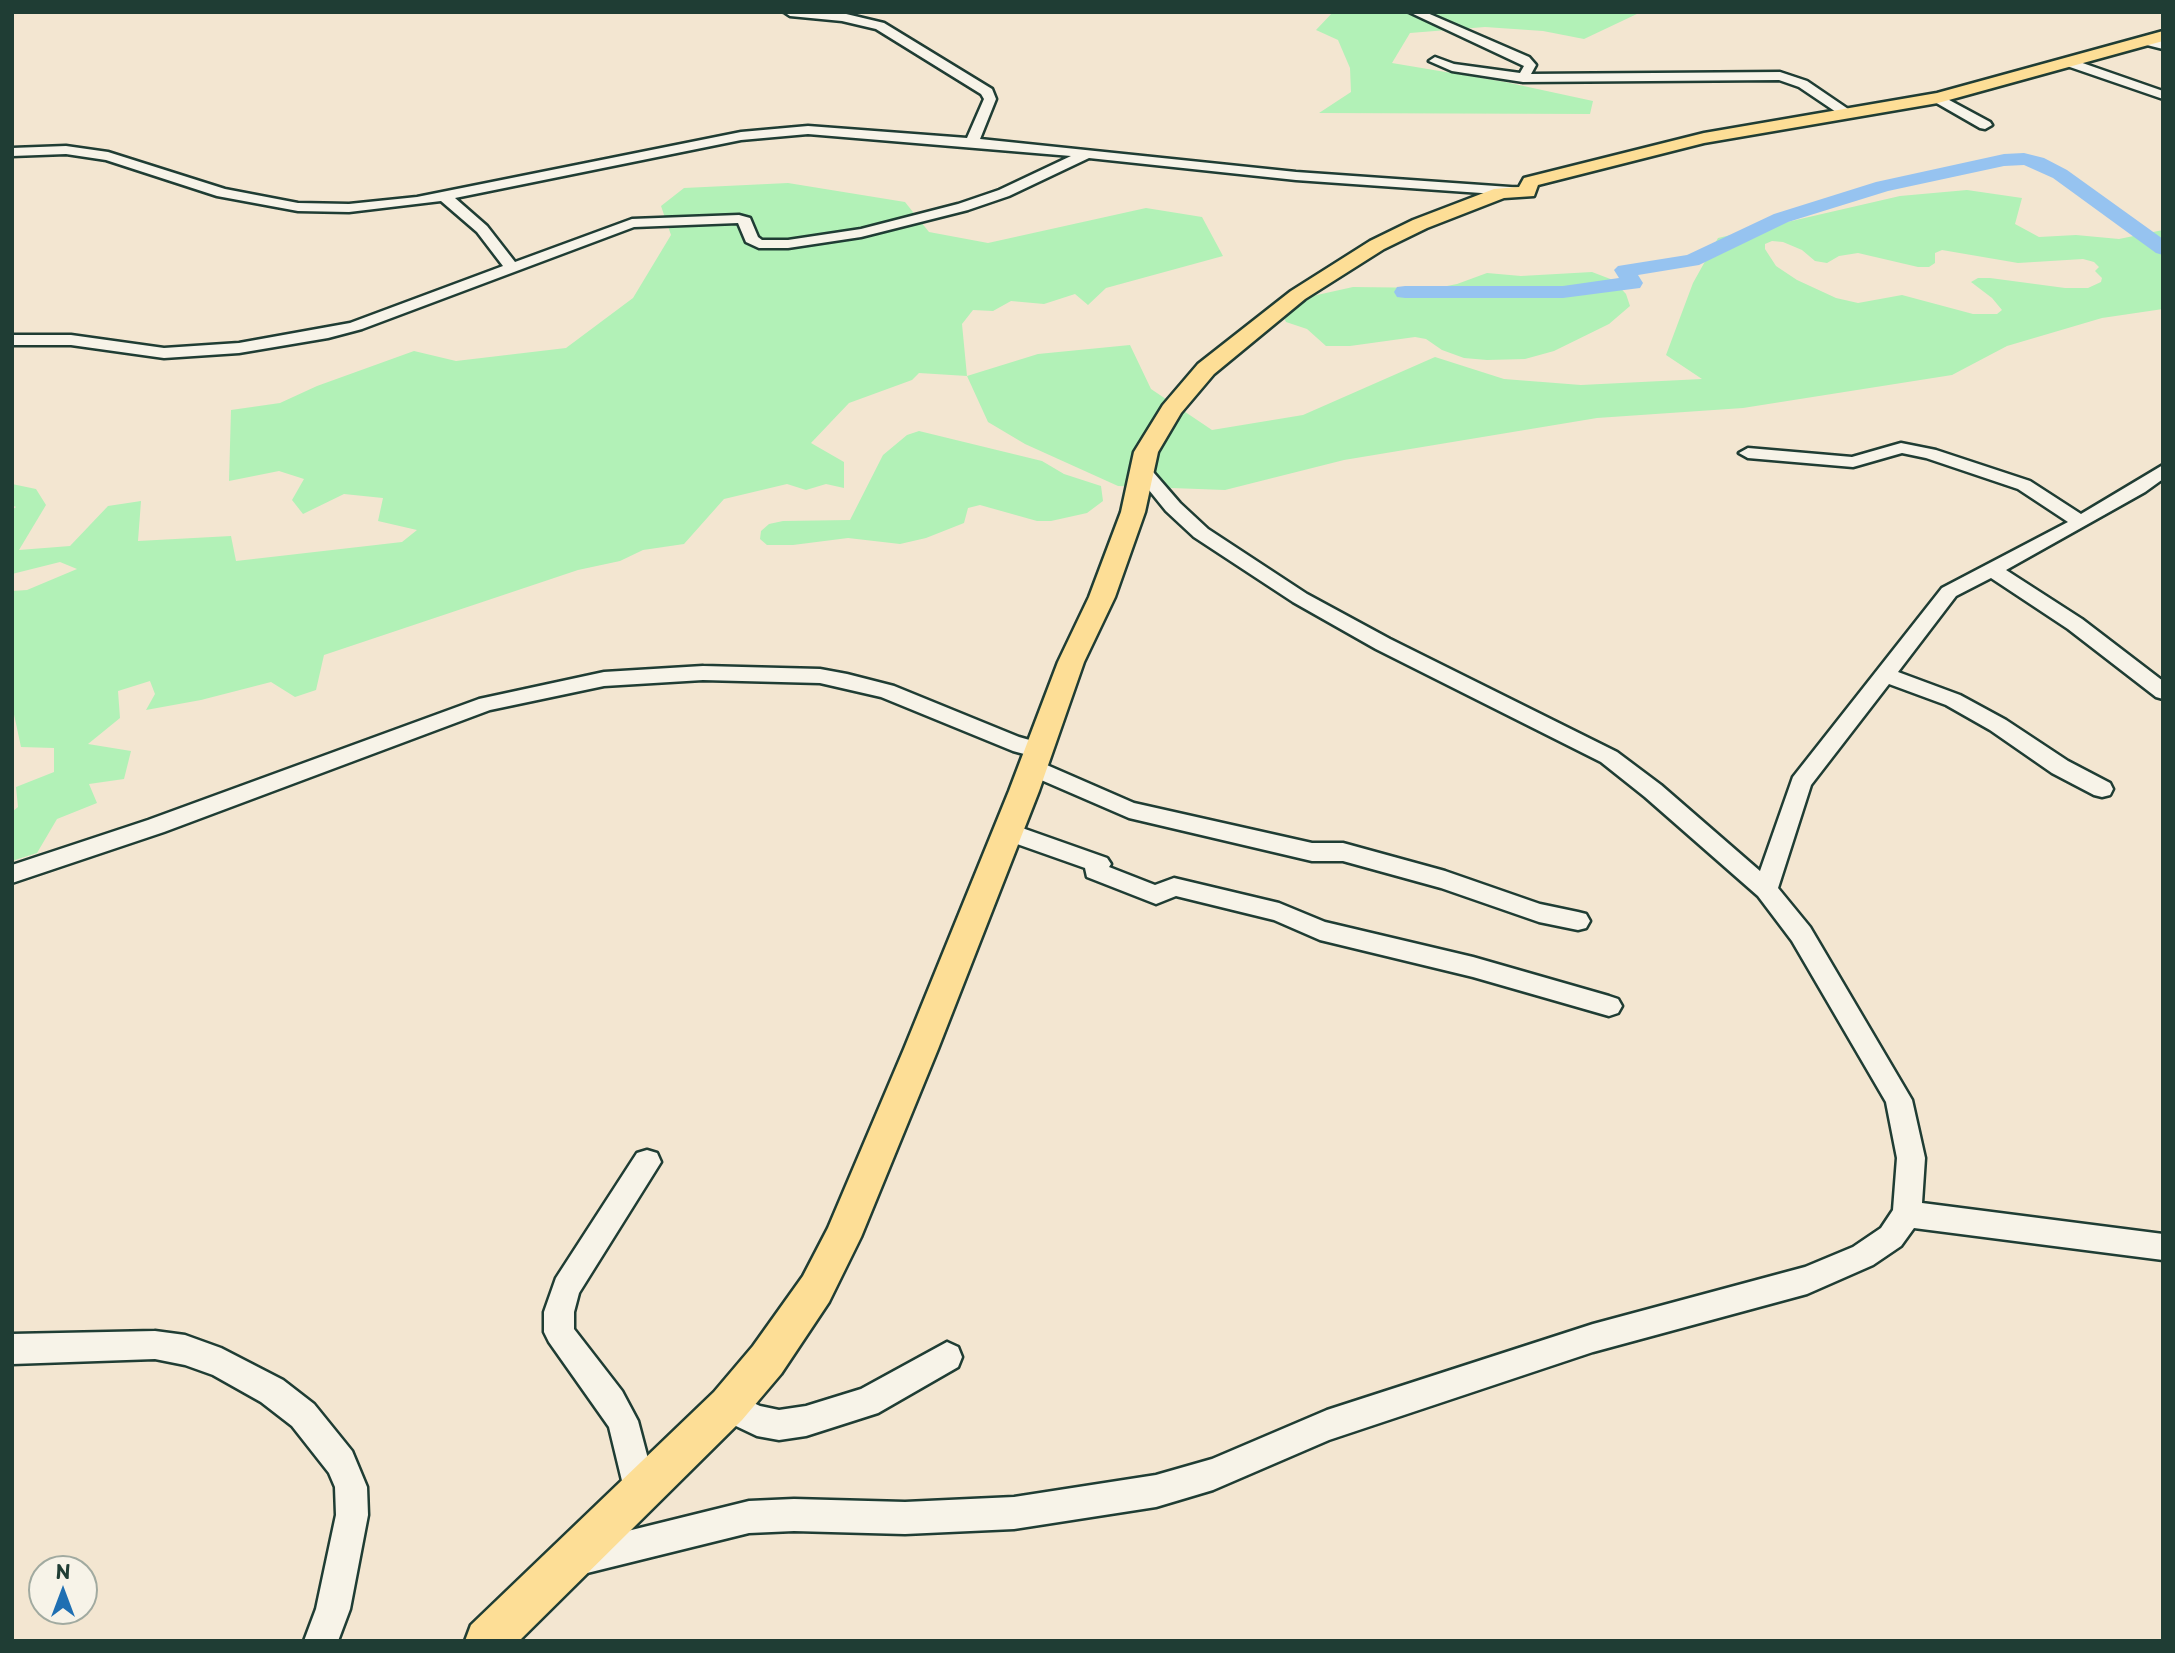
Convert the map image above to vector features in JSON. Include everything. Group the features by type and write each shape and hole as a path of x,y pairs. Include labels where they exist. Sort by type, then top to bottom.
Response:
{"main road":[{"path":"487,1641 729,1406 800,1315 829,1264 921,1049 1071,663 1102,597 1137,496 1146,452 1159,426 1206,369 1298,295 1377,245 1420,224 1501,193 1527,192 1530,182 1704,138 1938,98 2158,41"}],"street":[{"path":"790,12 842,17 880,26 987,92 990,99 972,141"},
{"path":"1415,12 1525,60 1530,65 1523,78"},
{"path":"1435,61 1452,67 1523,78 1780,76 1803,84 1847,113"},
{"path":"2071,64 2163,95"},
{"path":"1938,98 1985,125"},
{"path":"12,152 66,150 108,156 222,193 298,207 349,208 444,196 777,131 863,132 1296,176 1527,192"},
{"path":"12,340 71,340 164,353 239,348 356,326 636,222 739,219 745,221 754,241 773,246 861,233 926,218 994,197 1089,153"},
{"path":"444,196 482,229 511,267"},
{"path":"1748,453 1853,462 1901,448 1930,454 2024,485 2049,504 2081,522"},
{"path":"573,1560 749,1517 794,1515 905,1518 1014,1513 1156,1491 1213,1475 1327,1425 1581,1342 1807,1279 1863,1256 1891,1237 1907,1214 1911,1158 1899,1100 1801,934 1766,890 1653,791 1609,757 1300,598 1201,533 1172,508 1141,469"},
{"path":"1766,890 1801,783 1949,592 2081,522 2139,488 2163,470"},
{"path":"1991,569 2075,624 2163,692"},
{"path":"12,874 156,825 485,705 604,679 704,673 820,676 887,691 1013,744 1129,810 1312,852 1343,852 1445,880 1539,913 1578,921"},
{"path":"1887,675 1953,700 1998,725 2060,767 2102,789"},
{"path":"1007,832 1099,864 1095,871 1156,895 1174,887 1279,912 1320,930 1473,967 1609,1006"},
{"path":"641,1493 623,1421 559,1332 559,1312 566,1288 648,1162"},
{"path":"1907,1214 2163,1247"},
{"path":"12,1349 155,1345 185,1350 221,1363 272,1391 303,1415 341,1462 351,1487 349,1528 333,1609 321,1641"},
{"path":"729,1406 757,1421 779,1425 806,1421 867,1402 947,1357"}],"green space":[{"path":"1333,12 1646,12 1584,39 1543,31 1485,27 1410,33 1392,63 1505,82 1593,101 1590,114 1319,113 1351,92 1350,68 1338,40 1316,30"},
{"path":"788,183 905,202 929,232 988,243 1146,208 1202,217 1223,256 1106,288 1088,305 1075,294 1044,304 1011,301 993,311 973,310 962,324 967,376 919,373 912,380 849,403 811,443 844,462 844,488 826,484 806,490 787,484 724,499 684,544 643,550 620,561 578,570 324,655 316,690 295,697 271,682 201,700 146,710 155,694 150,681 118,691 120,718 88,744 131,751 124,779 89,784 97,803 57,819 37,853 12,861 12,812 18,807 16,787 54,772 54,748 21,747 12,705 12,591 27,590 77,569 60,562 12,574 12,510 16,507 12,505 12,484 36,489 46,505 19,550 70,546 108,506 141,501 138,541 231,536 236,561 402,542 417,530 378,521 383,498 344,494 303,514 292,500 304,479 279,471 229,481 231,410 280,403 317,386 414,351 456,361 566,348 633,298 671,235 661,206 684,188"},
{"path":"1967,190 2022,198 2015,224 2039,237 2076,235 2119,239 2163,230 2163,309 2102,318 2007,346 1952,375 1743,408 1597,418 1344,460 1225,490 1118,486 1025,444 988,422 967,376 1038,354 1130,345 1151,389 1212,430 1303,415 1435,357 1504,379 1581,385 1702,379 1666,355 1693,283 1718,238 1900,196","holes":["1772,241 1783,242 1802,250 1815,261 1827,263 1839,256 1858,253 1918,267 1929,267 1935,263 1935,253 1942,250 2018,263 2083,259 2094,262 2099,267 2095,271 2102,278 2101,282 2088,288 2065,288 1990,278 1978,278 1971,282 1992,298 2002,310 1997,314 1973,314 1902,295 1858,303 1836,298 1797,280 1776,266 1765,249 1765,244"]},
{"path":"1592,272 1613,280 1626,294 1630,306 1609,324 1554,351 1525,359 1464,358 1442,350 1426,339 1415,337 1350,346 1326,346 1307,329 1286,322 1282,314 1299,299 1353,287 1437,288 1487,273 1521,276"},
{"path":"919,431 1042,461 1064,474 1101,486 1103,501 1087,513 1051,521 1037,521 980,505 968,508 964,523 926,538 900,544 848,538 793,545 767,545 760,539 761,531 769,524 783,521 850,520 883,455 907,435"}],"waterway":[{"path":"1405,292 1563,292 1632,283 1625,270 1692,261 1781,218 1883,186 2004,160 2024,159 2037,162 2060,174 2163,249"}]}
